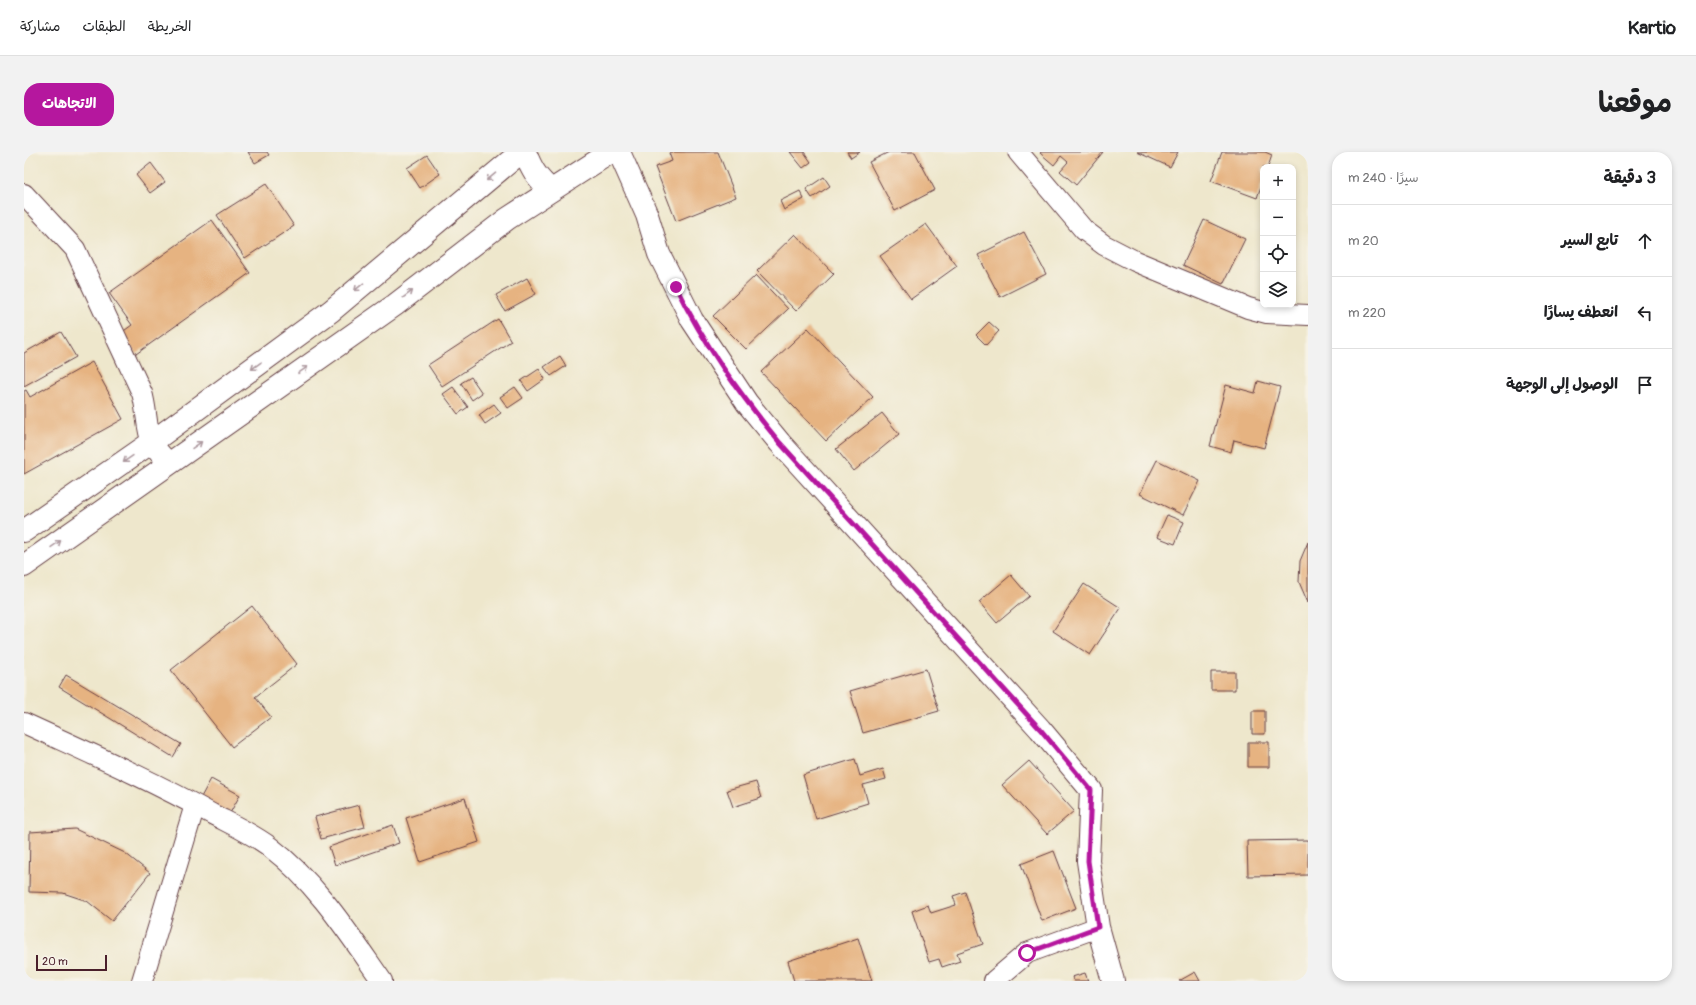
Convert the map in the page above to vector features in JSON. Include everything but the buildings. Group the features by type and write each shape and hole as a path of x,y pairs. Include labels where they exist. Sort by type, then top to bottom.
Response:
{"main road":[{"path":"24,531 152,442 330,311 521,152"},
{"path":"525,152 531,168 538,178 551,190"},
{"path":"24,566 395,305 507,219 611,152"},
{"path":"619,152 647,215 659,254 692,320 747,403 780,443 1040,729 1091,790 1088,861 1098,927 1113,981"},
{"path":"330,311 348,338"}],"street":[{"path":"1018,152 1084,230 1104,245 1135,261 1248,308 1267,313 1308,315"},
{"path":"24,194 75,249 142,393 146,405 148,427 152,442 169,464"},
{"path":"24,723 134,774 195,805 269,846 293,868 324,902 352,938 382,981"},
{"path":"142,981 195,805"},
{"path":"994,981 1027,953 1098,927"}],"route":[{"path":"676,287 692,320 716,358 747,403 780,443 1040,729 1072,765 1091,790 1088,861 1098,927 1027,953"}]}
